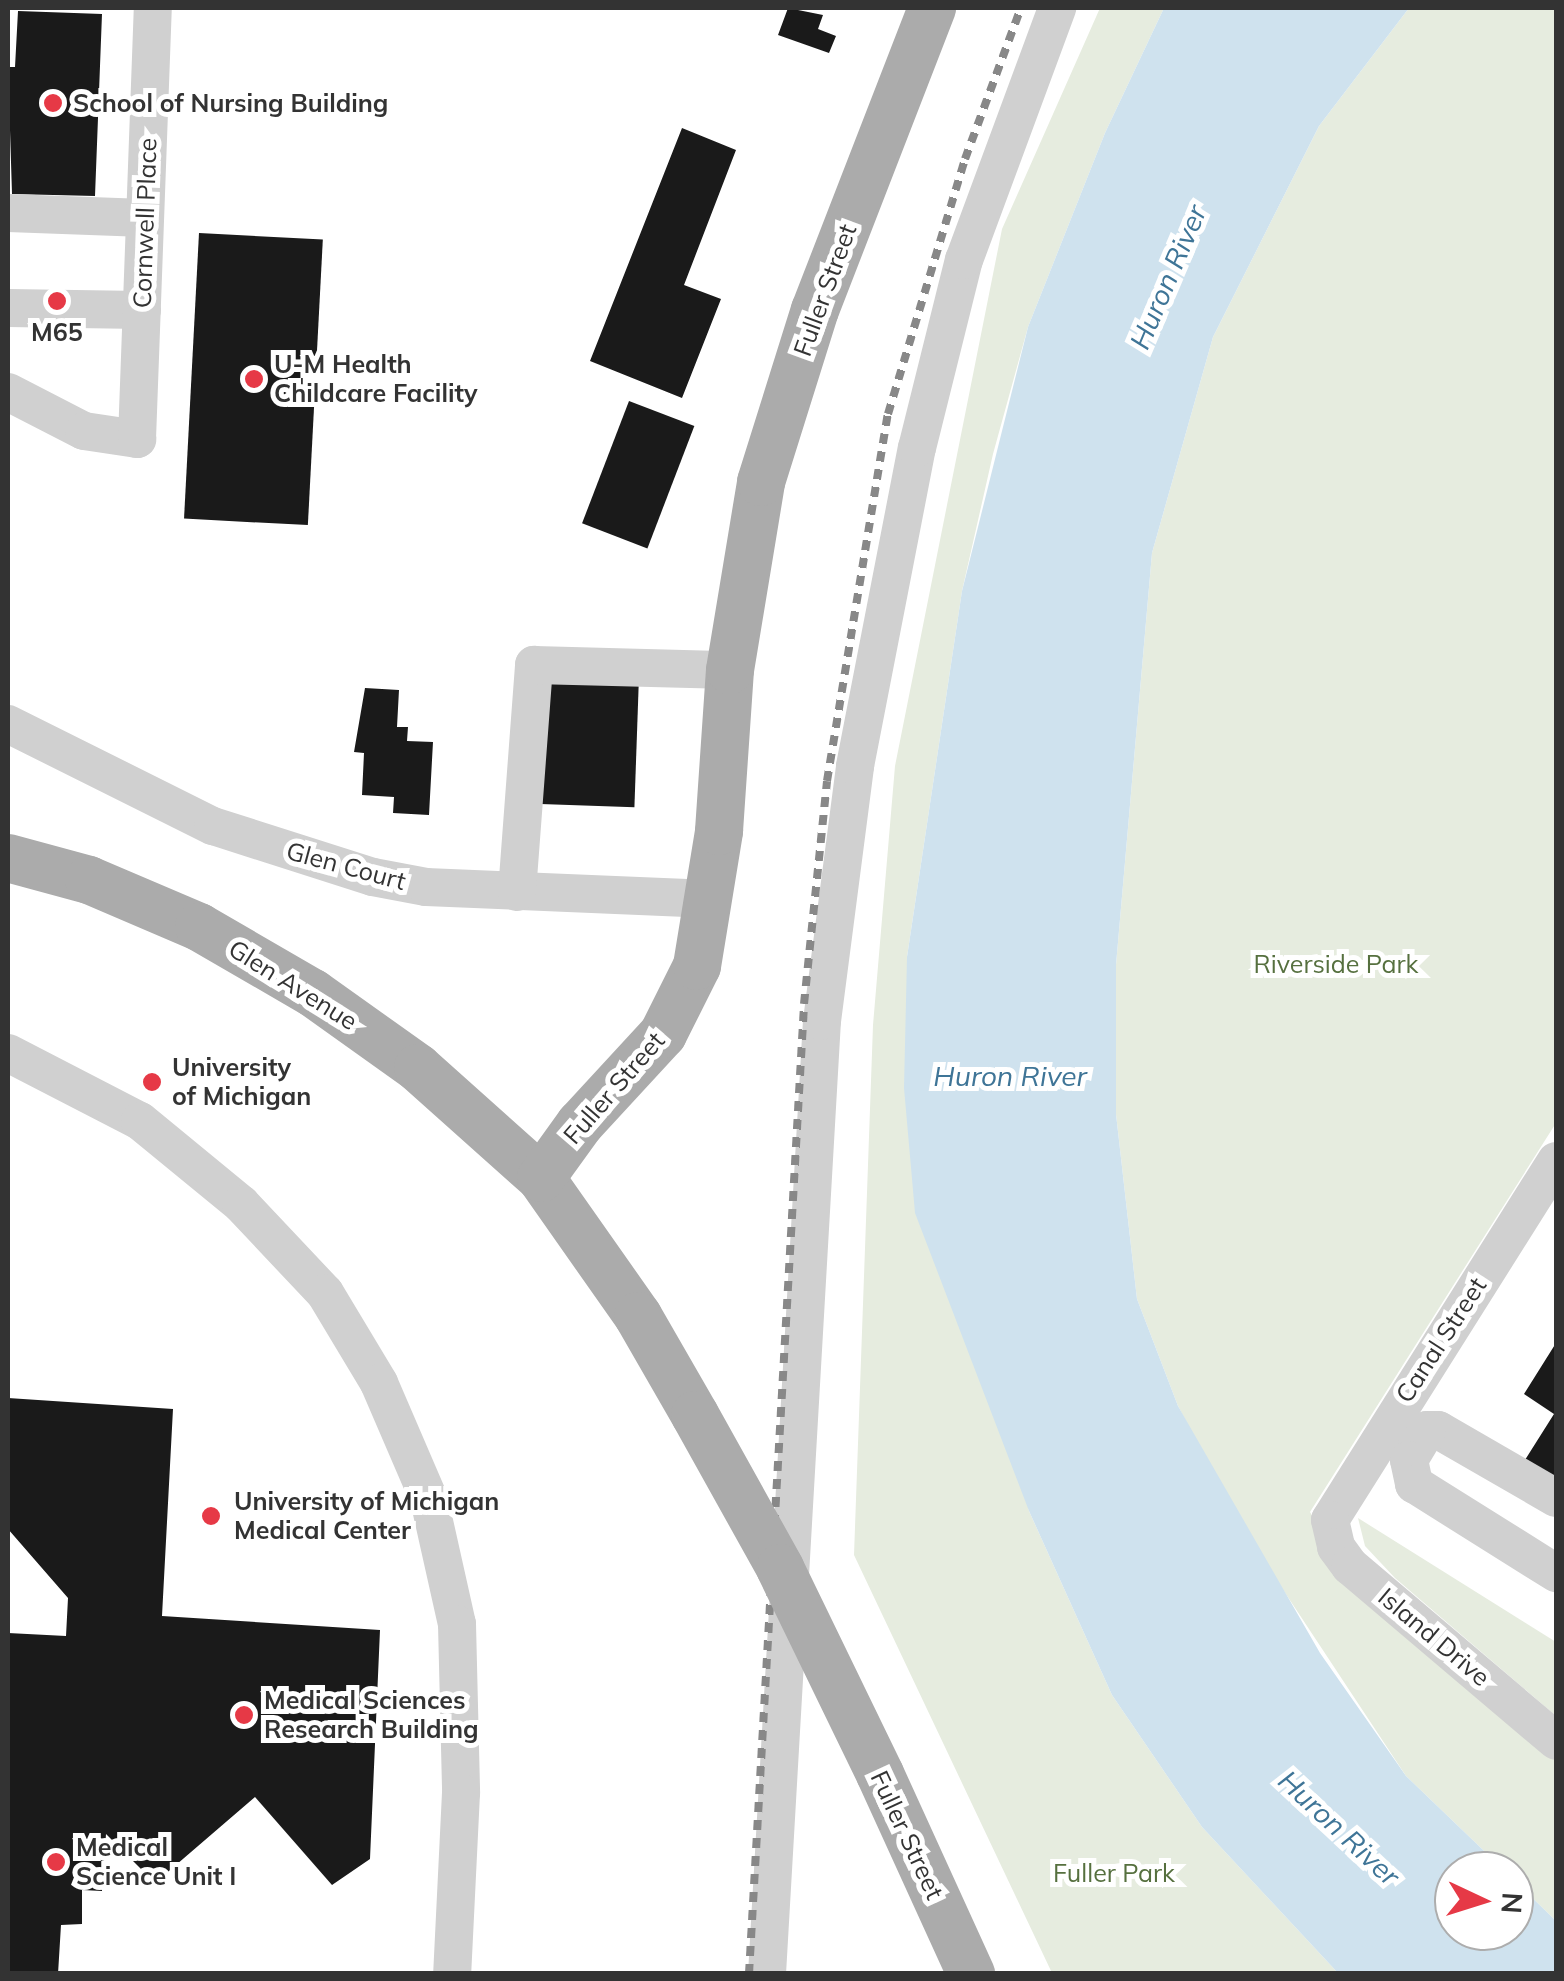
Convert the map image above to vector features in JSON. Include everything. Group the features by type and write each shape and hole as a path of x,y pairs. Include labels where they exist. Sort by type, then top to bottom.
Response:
{"main road":[{"name":"Fuller Street","path":"932,8 816,310 767,464 730,670 711,899 696,966 662,1034 580,1124 540,1178 638,1316 780,1568 972,1974"},
{"name":"Glen Avenue","path":"8,858 90,880 180,919 313,993 418,1068 540,1178"}],"street":[{"name":"Cornwell Place","path":"8,392 84,432 138,439 153,8"},
{"path":"767,1974 822,1021 855,766 917,448 964,260 1057,8"},
{"path":"8,213 146,218"},
{"path":"8,308 142,310"},
{"path":"517,892 534,666 730,670"},
{"name":"Glen Court","path":"8,724 212,826 373,877 517,892 711,899"},
{"path":"8,1053 140,1121 241,1204 324,1293 379,1383 428,1499 457,1624 461,1793 452,1974"},
{"name":"Canal Street","path":"1330,1520 1556,1161"},
{"path":"1556,1498 1438,1430 1427,1430 1409,1460 1414,1484 1556,1574"},
{"name":"Island Drive","path":"1330,1520 1336,1547 1350,1566 1556,1741"}],"green space":[{"name":"Fuller Park","path":"1100,8 1164,8 1105,133 1028,327 993,454 962,591 907,957 1029,1511 1112,1695 1202,1827 1338,1973 1052,1973 854,1555 873,1025 895,766 1002,229"},
{"name":"Riverside Park","path":"1409,8 1556,8 1556,1123 1310,1512 1323,1535 1556,1755 1556,1921 1534,1900 1534,1851 1484,1851 1406,1776 1245,1532 1178,1406 1137,1299 1116,1114 1116,965 1152,553 1213,337 1319,126"},
{"path":"1358,1518 1556,1642 1556,1716 1395,1578 1365,1546"}],"water":[{"name":"Huron River","path":"1164,8 1409,8 1319,126 1213,337 1152,553 1116,965 1116,1114 1137,1299 1178,1406 1320,1653 1406,1776 1484,1851 1434,1851 1434,1951 1534,1951 1534,1900 1556,1921 1556,1973 1338,1973 1202,1827 1112,1695 1029,1511 915,1213 904,1088 907,957 962,591 1028,327 1105,133"}],"building":[{"path":"788,8 823,15 818,29 836,36 829,53 778,35"},
{"name":"School of Nursing Building","path":"18,11 102,14 95,196 12,194 8,67 15,67"},
{"path":"682,128 736,150 684,285 721,299 682,398 590,361"},
{"name":"U-M Health Childcare Facility","path":"199,233 323,239 308,525 184,519"},
{"path":"629,401 694,426 647,548 582,523"},
{"path":"545,674 639,677 634,807 540,804"},
{"path":"365,688 399,690 397,727 408,727 407,741 433,742 429,815 393,813 394,797 362,795 364,753 354,752"},
{"path":"1556,1343 1556,1485 1523,1463 1554,1414 1524,1394"},
{"name":"Medical Sciences Research Building","path":"8,1398 173,1409 162,1616 380,1630 370,1859 332,1885 255,1797 155,1883 106,1834 102,1891 82,1890 82,1924 61,1925 58,1974 8,1974 8,1633 66,1636 68,1598 8,1529"}],"railway":[{"path":"749,1974 804,1004 827,781 888,414 965,159 1021,8"}],"place":[{"name":"School of Nursing Building","path":"53,103"},
{"name":"M65","path":"57,301"},
{"name":"U-M Health Childcare Facility","path":"254,379"},
{"name":"University of Michigan","path":"152,1082"},
{"name":"University of Michigan Medical Center","path":"211,1516"},
{"name":"Medical Sciences Research Building","path":"244,1715"},
{"name":"Medical Science Unit I","path":"56,1862"}]}
